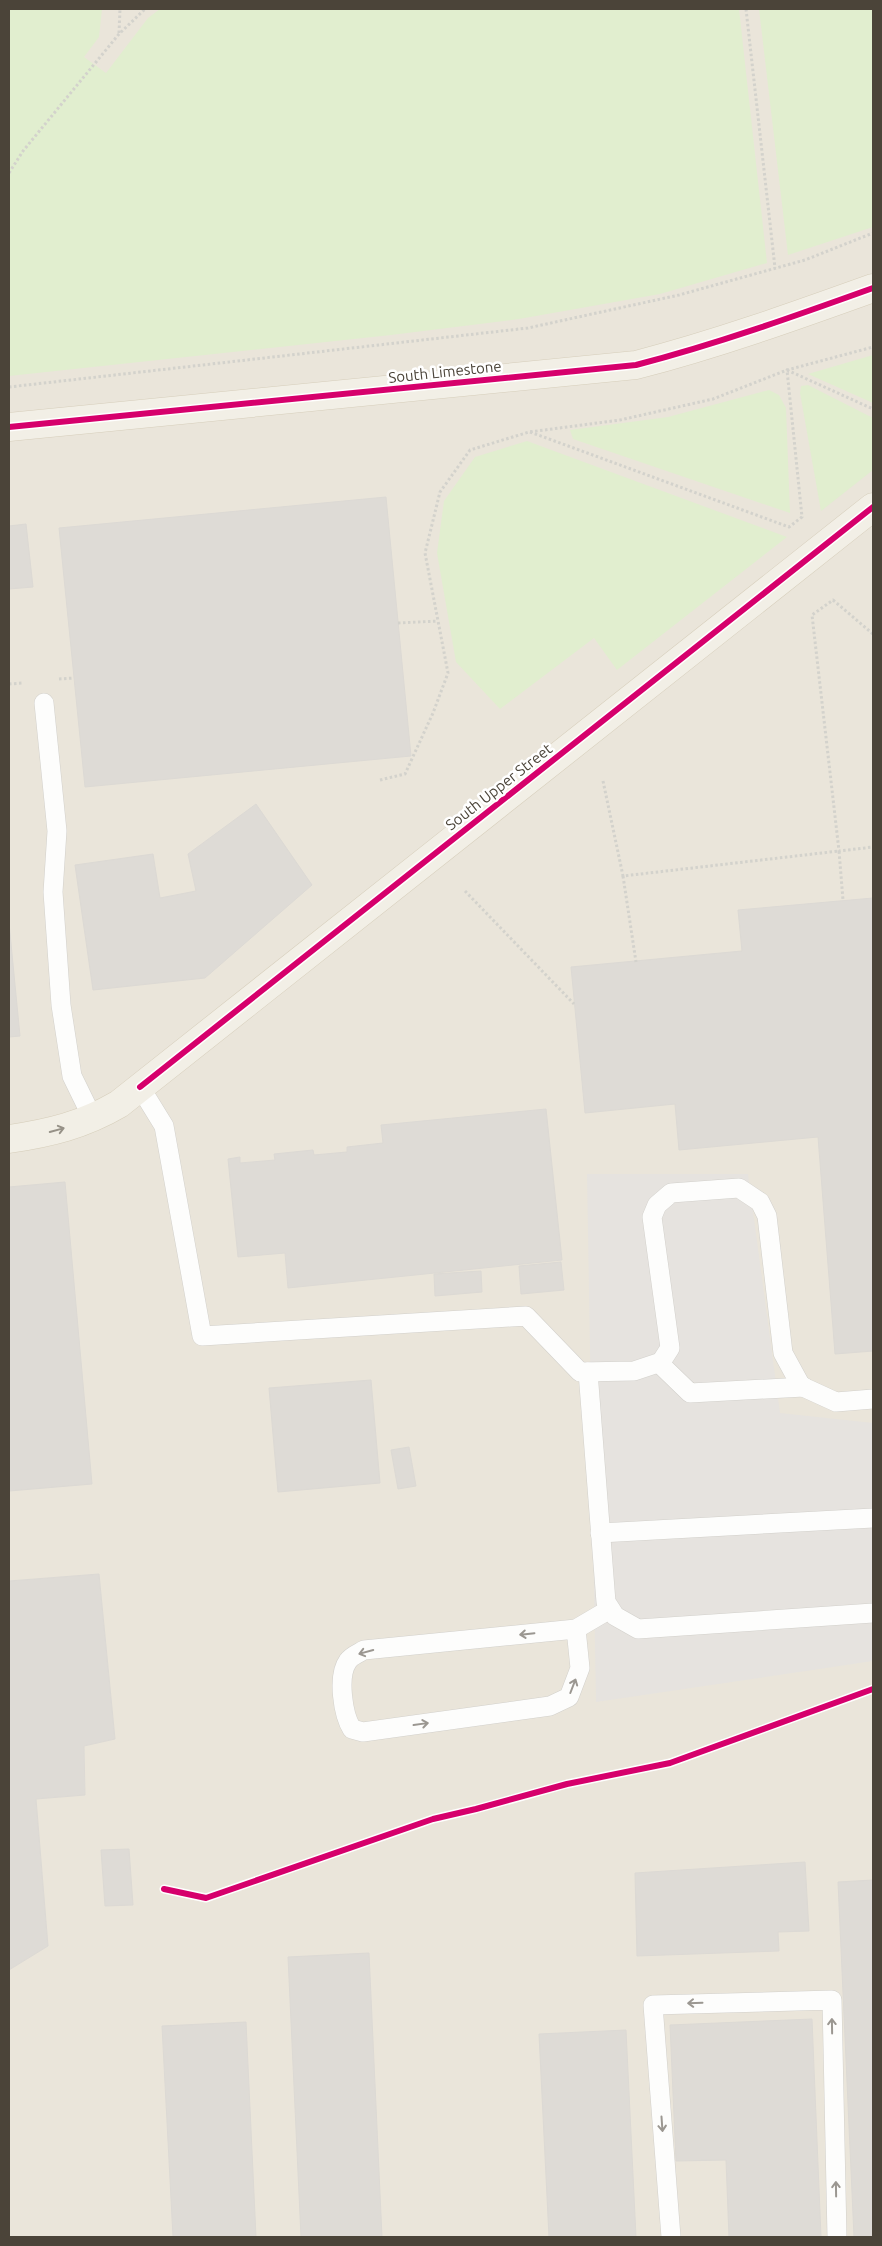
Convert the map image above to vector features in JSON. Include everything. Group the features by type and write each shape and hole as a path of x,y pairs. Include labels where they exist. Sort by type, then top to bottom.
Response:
{"main road":[{"name":"South Limestone","path":"9,427 636,365 781,321 873,288"},
{"name":"South Upper Street","path":"9,1139 56,1130 93,1119 119,1104 873,507"}],"lane":[{"path":"44,703 57,831 54,892 61,1005 72,1076 93,1119"},
{"path":"140,1087 164,1126 202,1336 526,1316 580,1372 634,1371 659,1363 670,1348 652,1217 658,1205 671,1193 739,1188 760,1202 768,1216 783,1353 804,1387"},
{"path":"659,1363 690,1394 804,1387 836,1402 873,1399"},
{"path":"588,1372 606,1602 615,1616 638,1629 873,1613"},
{"path":"600,1533 873,1518"},
{"path":"576,1629 580,1668 569,1697 550,1706 363,1732 352,1730 346,1720 342,1680 344,1668 349,1658 364,1650 576,1629 610,1609"},
{"path":"671,2237 653,2004 832,2000 837,2237"}],"path":[{"path":"119,34 120,9"},
{"path":"9,173 23,150 119,34 146,9"},
{"path":"746,9 775,268"},
{"path":"9,387 528,328 679,295 805,260 873,234"},
{"path":"380,780 405,774 433,713 448,673 425,553 440,492 470,450 529,432 620,420 713,400 787,370 873,347"},
{"path":"787,370 873,410"},
{"path":"529,432 789,527 802,517 787,370"},
{"path":"843,900 812,615 833,600 873,634"},
{"path":"398,623 438,621"},
{"path":"603,781 623,876 636,962"},
{"path":"623,876 873,847"},
{"path":"465,891 574,1004"}],"shaded area":[{"path":"9,9 873,9 873,2237 9,2237 9,1970 48,1946 36,1799 85,1795 84,1746 115,1739 99,1574 9,1581"},
{"path":"587,1174 748,1174 780,1413 873,1423 873,1661 596,1702"}],"green space":[{"path":"9,9 102,9 99,37 84,57 106,73 148,18 160,9 739,9 767,263 660,294 519,319 391,335 9,376"},
{"path":"759,9 873,9 873,227 788,255"},
{"path":"873,355 873,403 808,374"},
{"path":"808,385 873,418 873,470 821,511 800,393 801,386"},
{"path":"769,390 779,395 786,408 790,513 573,439 570,430 668,417"},
{"path":"527,441 787,537 617,670 594,638 500,709 456,662 437,553 444,501 475,457"}],"building":[{"path":"386,497 411,756 85,787 59,528"},
{"path":"26,524 33,587 9,589 9,526"},
{"path":"256,804 312,885 205,978 93,990 75,865 153,854 160,898 196,891 188,854"},
{"path":"873,898 873,1351 835,1354 818,1137 679,1150 675,1104 585,1113 571,967 742,951 738,910"},
{"path":"9,923 20,1036 9,1037"},
{"path":"546,1109 562,1260 288,1288 285,1253 238,1257 228,1159 240,1157 240,1163 275,1160 274,1154 313,1150 314,1155 347,1152 347,1147 383,1143 381,1125"},
{"path":"65,1182 92,1484 9,1491 9,1187"},
{"path":"561,1262 564,1290 521,1294 519,1266"},
{"path":"481,1271 482,1292 435,1296 434,1274"},
{"path":"371,1380 380,1483 278,1492 269,1388"},
{"path":"409,1447 416,1486 398,1489 391,1450"},
{"path":"99,1574 115,1739 84,1746 85,1795 36,1799 48,1946 9,1970 9,1581"},
{"path":"129,1849 133,1905 105,1906 101,1850"},
{"path":"805,1862 809,1931 778,1932 779,1951 637,1956 635,1873"},
{"path":"873,1880 873,2237 854,2237 838,1882"},
{"path":"369,1953 382,2237 301,2237 288,1957"},
{"path":"812,2019 821,2237 729,2237 726,2160 676,2161 670,2025"},
{"path":"246,2022 256,2237 173,2237 162,2026"},
{"path":"626,2030 636,2237 549,2237 539,2034"}],"cycle path":[{"path":"9,427 636,365 726,339 873,288"},
{"path":"140,1087 873,507"},
{"path":"164,1889 206,1898 433,1819 567,1784 670,1763 873,1689"}]}
